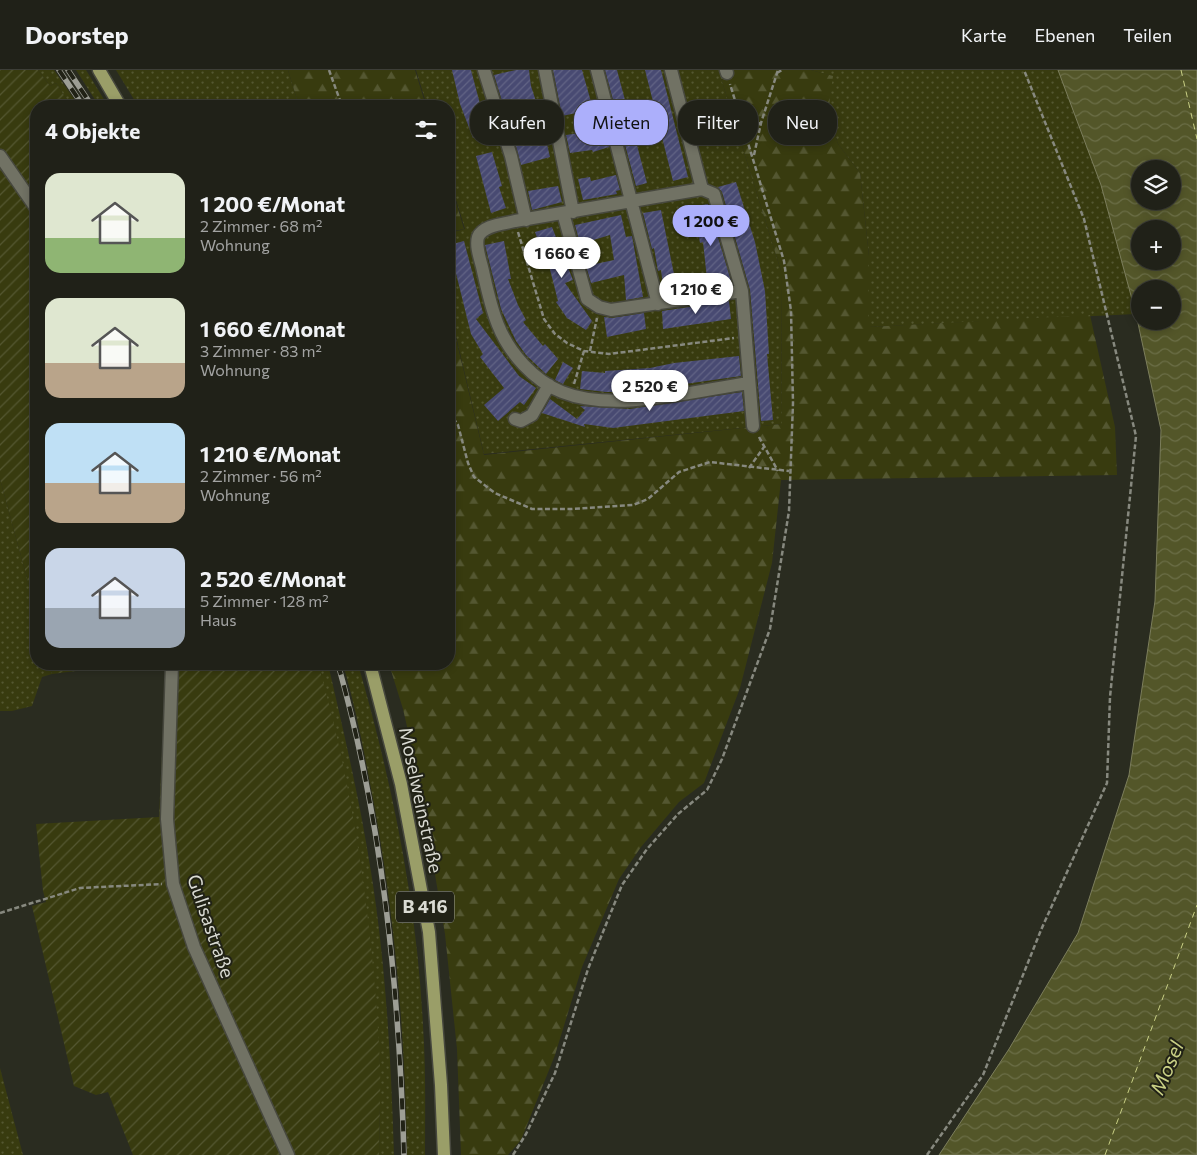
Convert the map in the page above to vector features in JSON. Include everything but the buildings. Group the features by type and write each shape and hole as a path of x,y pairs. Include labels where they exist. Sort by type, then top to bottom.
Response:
{"main road":[{"path":"99,70 116,100"},
{"name":"Moselweinstraße","path":"372,670 401,784 430,932 444,1155"}],"street":[{"path":"484,70 511,156 526,220"},
{"path":"544,70 568,212 587,298 599,307 611,310 742,291"},
{"path":"597,70 658,304"},
{"path":"671,70 702,189"},
{"path":"0,156 30,199"},
{"path":"749,383 620,402 591,401 571,395 549,385 537,378 513,352 498,326 478,248 478,237 484,229 568,212 702,189 714,194 742,291 753,426"},
{"path":"515,419 521,421 532,415 549,385"},
{"name":"Gulisastraße","path":"172,670 167,819 173,884 198,956 288,1155"}],"path":[{"path":"329,70 340,100"},
{"path":"754,156 761,123 777,71 782,70"},
{"path":"927,1155 983,1075 1041,930 1107,783 1110,697 1118,632 1136,436 1084,219 1024,70"},
{"path":"726,71 735,100"},
{"path":"513,1155 526,1134 555,1073 588,969 622,885 647,849 678,814 707,790 722,759 770,630 788,511 793,403 791,311 784,261 750,145"},
{"path":"590,351 599,307"},
{"path":"571,395 584,351"},
{"path":"455,421 474,477 495,493 532,508 572,509 633,505 648,499 679,472 710,462 789,472"},
{"path":"753,426 778,471"},
{"path":"749,468 765,446"},
{"path":"0,913 80,888 173,884"}],"green space":[{"path":"0,70 38,70 50,86 56,83 67,100 30,100 30,589 0,479"},
{"path":"38,70 54,70 75,100 67,100 56,83 50,86"},
{"path":"76,70 86,70 104,100 95,100"},
{"path":"116,70 288,70 297,100 134,100"},
{"path":"288,70 415,70 424,100 297,100"},
{"path":"416,70 733,70 720,75 728,100 678,100 678,145 742,145 781,271 782,424 484,454 455,332 455,232 465,229 455,196 455,100 425,100"},
{"path":"733,70 811,70 833,76 830,100 768,100 768,145 837,145 837,141 860,173 869,256 869,327 1090,315 1115,427 1117,475 781,480 772,563 740,688 704,783 679,802 641,847 619,879 582,967 555,1055 521,1140 508,1155 461,1155 457,1049 445,934 419,779 403,709 391,670 455,670 455,335 484,455 782,424 781,271 742,145 758,145 758,100 728,100 720,75"},
{"path":"811,70 1058,70 1101,185 1131,296 1131,314 869,327 869,256 860,173 837,141 837,100 829,100 832,76"},
{"path":"455,199 464,229 455,231"},
{"path":"0,479 30,589 30,670 51,670 52,674 42,677 32,706 12,711 0,711"},
{"path":"51,670 84,670 52,674"},
{"path":"166,670 320,670 331,711 352,811 367,913 373,964 380,1064 379,1155 133,1155 108,1092 96,1095 74,1086 32,906 46,902 43,891 36,824 159,817"},
{"path":"319,670 329,670 367,846 381,942 387,1013 394,1155 379,1155 380,1065 360,867"},
{"path":"345,670 360,670 382,753 409,889 420,980 423,1026 425,1155 407,1155 404,1060 397,966 378,825"},
{"path":"0,1068 23,1155 0,1155"}],"water":[{"name":"Mosel","path":"1058,70 1197,70 1197,1155 939,1155 1009,1049 1078,933 1129,775 1155,601 1161,430 1139,330 1181,330 1181,280 1131,280 1131,296 1101,185"}],"ferry route":[{"path":"1181,70 1197,139"},
{"path":"1105,1155 1197,905"}],"railway":[{"path":"59,70 79,100"},
{"path":"68,70 88,100"},
{"path":"340,670 367,785 386,907 398,1031 404,1155"}]}
